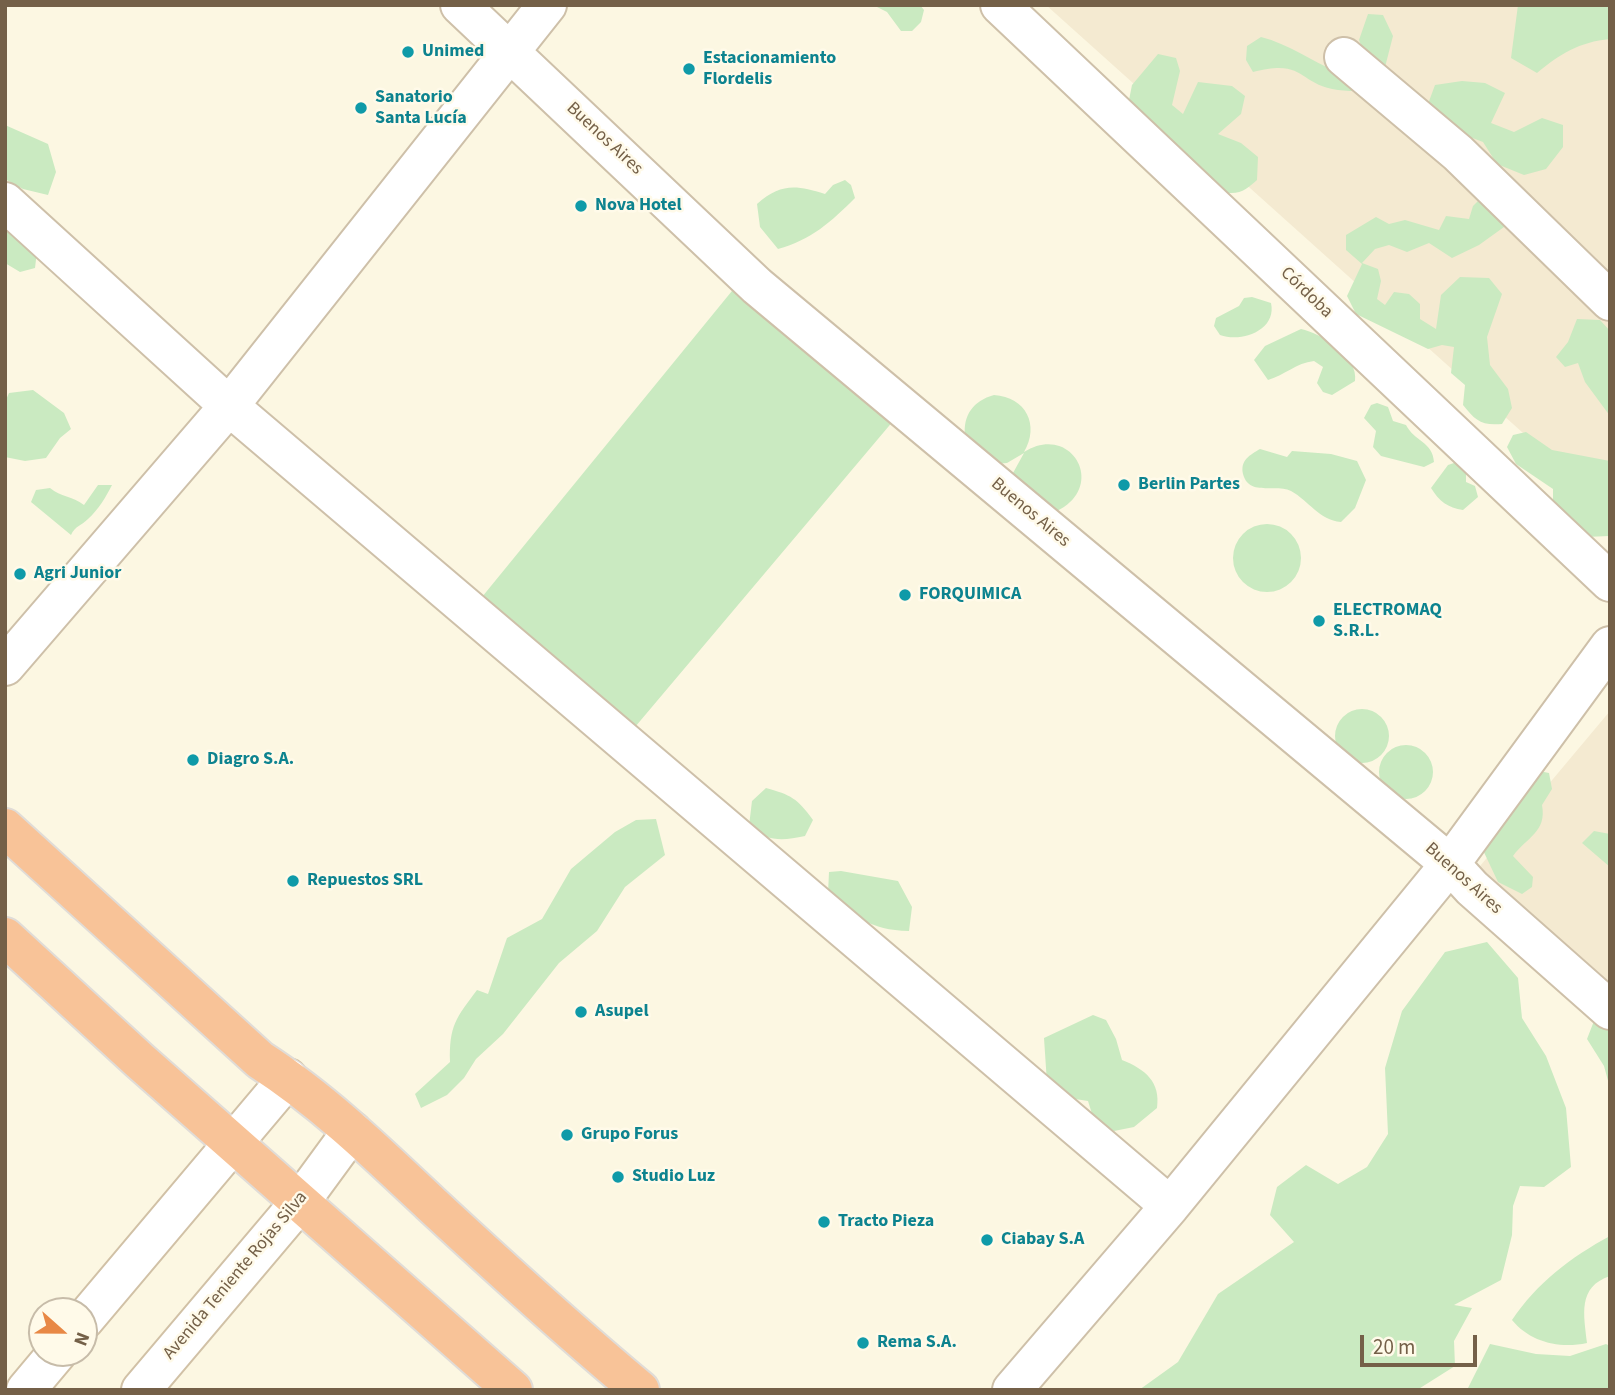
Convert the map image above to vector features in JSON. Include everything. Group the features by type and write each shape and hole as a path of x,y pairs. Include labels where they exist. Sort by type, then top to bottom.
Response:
{"highway":[{"path":"5,828 260,1060 288,1078 341,1146 640,1390"},
{"path":"5,937 140,1061 233,1140 513,1390"}],"street":[{"name":"Buenos Aires","path":"460,5 757,286 1450,864 1472,888 1610,1010"},
{"path":"5,666 229,406 547,5"},
{"name":"Córdoba","path":"1000,5 1610,582"},
{"path":"1344,57 1458,153 1610,301"},
{"path":"5,202 229,406 1170,1206"},
{"path":"1012,1390 1170,1206 1450,864 1605,665"},
{"path":"98,1303 288,1078"},
{"name":"Avenida Teniente Rojas Silva","path":"141,1390 300,1202 341,1146"},
{"path":"26,1390 45,1367"}],"shaded area":[{"path":"1046,5 1610,5 1610,511"},
{"path":"1610,711 1610,989 1470,878"}],"green space":[{"path":"873,5 920,5 924,10 921,22 912,31 901,31 887,12"},
{"path":"1518,5 1610,5 1610,39 1570,50 1537,73 1511,58"},
{"path":"1368,14 1383,15 1393,36 1384,71 1361,91 1325,87 1283,68 1253,72 1246,60 1247,46 1261,37 1338,72 1367,60 1359,40"},
{"path":"1158,54 1176,58 1180,71 1172,105 1183,114 1198,82 1232,86 1245,96 1241,114 1218,134 1241,143 1258,157 1257,180 1248,187 1229,193 1206,181 1128,105 1132,85"},
{"path":"1462,81 1485,83 1505,93 1491,123 1514,132 1542,118 1563,125 1563,147 1546,169 1524,175 1497,164 1483,142 1441,126 1428,104 1435,85"},
{"path":"5,125 48,144 56,172 48,195 23,189 5,179"},
{"path":"845,180 851,185 855,198 829,222 801,241 778,249 760,227 757,204 774,192 797,188 825,194 833,185"},
{"path":"1481,198 1506,209 1504,227 1479,245 1452,258 1429,243 1407,252 1389,245 1375,249 1362,263 1378,269 1381,281 1377,299 1385,305 1394,292 1409,294 1420,304 1420,319 1436,329 1441,295 1460,277 1489,278 1502,294 1487,337 1490,365 1508,389 1512,408 1502,424 1479,421 1463,405 1465,385 1451,373 1454,347 1442,345 1428,349 1356,314 1347,296 1362,264 1346,250 1346,235 1376,217 1389,224 1405,220 1439,230 1446,216 1469,219 1473,206"},
{"path":"5,228 38,243 35,268 20,272 5,263"},
{"path":"745,275 894,420 630,733 482,597"},
{"path":"1252,297 1271,303 1269,321 1247,336 1220,335 1214,326 1216,318 1239,306 1244,298"},
{"path":"1577,319 1600,320 1610,331 1610,416 1585,382 1578,363 1565,367 1556,357 1568,342"},
{"path":"1301,329 1318,335 1345,355 1355,372 1355,381 1332,395 1323,392 1317,383 1323,367 1314,361 1268,380 1254,360 1265,346"},
{"path":"33,390 64,413 71,429 60,438 46,458 25,461 5,457 5,402 9,393"},
{"path":"994,395 1014,401 1027,414 1031,432 1024,452 1041,445 1056,445 1069,451 1077,461 1081,473 1080,487 1072,500 1057,511 1014,484 1013,473 1024,453 1007,463 995,464 965,436 966,422 971,410 980,401"},
{"path":"1377,403 1388,407 1393,421 1406,425 1427,446 1434,462 1424,467 1381,456 1373,447 1376,431 1364,418 1371,405"},
{"path":"1526,432 1552,450 1610,461 1609,536 1586,537 1553,505 1553,489 1516,464 1507,447 1513,435"},
{"path":"1260,449 1287,457 1292,451 1331,454 1357,461 1366,480 1355,508 1341,522 1333,521 1291,491 1251,485 1243,474 1243,465 1247,458"},
{"path":"1462,463 1466,482 1475,486 1478,497 1463,510 1444,503 1431,488 1448,465"},
{"path":"98,485 112,485 95,512 71,535 31,502 36,490 50,488 84,505"},
{"path":"1267,524 1280,527 1291,534 1298,545 1301,558 1298,571 1291,582 1280,589 1267,592 1254,589 1243,582 1236,571 1233,558 1236,545 1243,534 1254,527"},
{"path":"1362,709 1381,717 1389,736 1381,755 1362,763 1343,755 1335,736 1343,717"},
{"path":"1411,745 1421,749 1429,757 1433,772 1429,787 1421,795 1401,799 1391,795 1383,787 1379,767 1383,757 1391,749"},
{"path":"1534,770 1549,773 1552,789 1542,805 1542,822 1539,828 1513,856 1533,877 1532,887 1522,894 1498,882 1481,846"},
{"path":"766,788 793,798 813,820 805,836 789,839 769,838 749,826 752,801"},
{"path":"656,819 665,855 625,887 597,931 559,963 503,1034 476,1059 464,1078 447,1095 421,1108 415,1094 450,1062 455,1023 477,990 488,994 507,938 542,919 571,869 615,832 636,820"},
{"path":"1594,831 1610,834 1610,867 1582,843"},
{"path":"841,871 898,881 912,907 909,931 884,928 864,921 828,893 829,872"},
{"path":"1487,942 1518,978 1522,1018 1546,1056 1566,1108 1571,1167 1544,1187 1520,1186 1513,1206 1512,1235 1501,1280 1454,1305 1472,1308 1454,1341 1455,1366 1417,1390 1139,1390 1178,1362 1218,1294 1294,1242 1270,1215 1277,1187 1306,1165 1338,1184 1367,1167 1388,1134 1385,1068 1402,1011 1445,952"},
{"path":"1093,1015 1106,1020 1116,1039 1122,1060 1144,1072 1154,1084 1158,1099 1157,1108 1134,1127 1114,1131 1093,1117 1088,1101 1056,1096 1047,1083 1044,1038"},
{"path":"1594,1021 1610,1027 1610,1088 1604,1066 1587,1039"},
{"path":"1610,1236 1610,1276 1592,1287 1585,1303 1587,1343 1566,1345 1546,1342 1519,1328 1512,1320 1532,1294 1556,1272"},
{"path":"1490,1344 1536,1354 1570,1356 1606,1344 1610,1346 1610,1390 1467,1390"}],"place":[{"name":"Unimed","path":"408,52"},
{"name":"Estacionamiento Flordelis","path":"689,69"},
{"name":"Sanatorio Santa Lucía","path":"361,108"},
{"name":"Nova Hotel","path":"581,206"},
{"name":"Berlin Partes","path":"1124,485"},
{"name":"Agri Junior","path":"20,574"},
{"name":"FORQUIMICA","path":"905,595"},
{"name":"ELECTROMAQ S.R.L.","path":"1319,621"},
{"name":"Diagro S.A.","path":"193,760"},
{"name":"Repuestos SRL","path":"293,881"},
{"name":"Asupel","path":"581,1012"},
{"name":"Grupo Forus","path":"567,1135"},
{"name":"Studio Luz","path":"618,1177"},
{"name":"Tracto Pieza","path":"824,1222"},
{"name":"Ciabay S.A","path":"987,1240"},
{"name":"Rema S.A.","path":"863,1343"}]}
